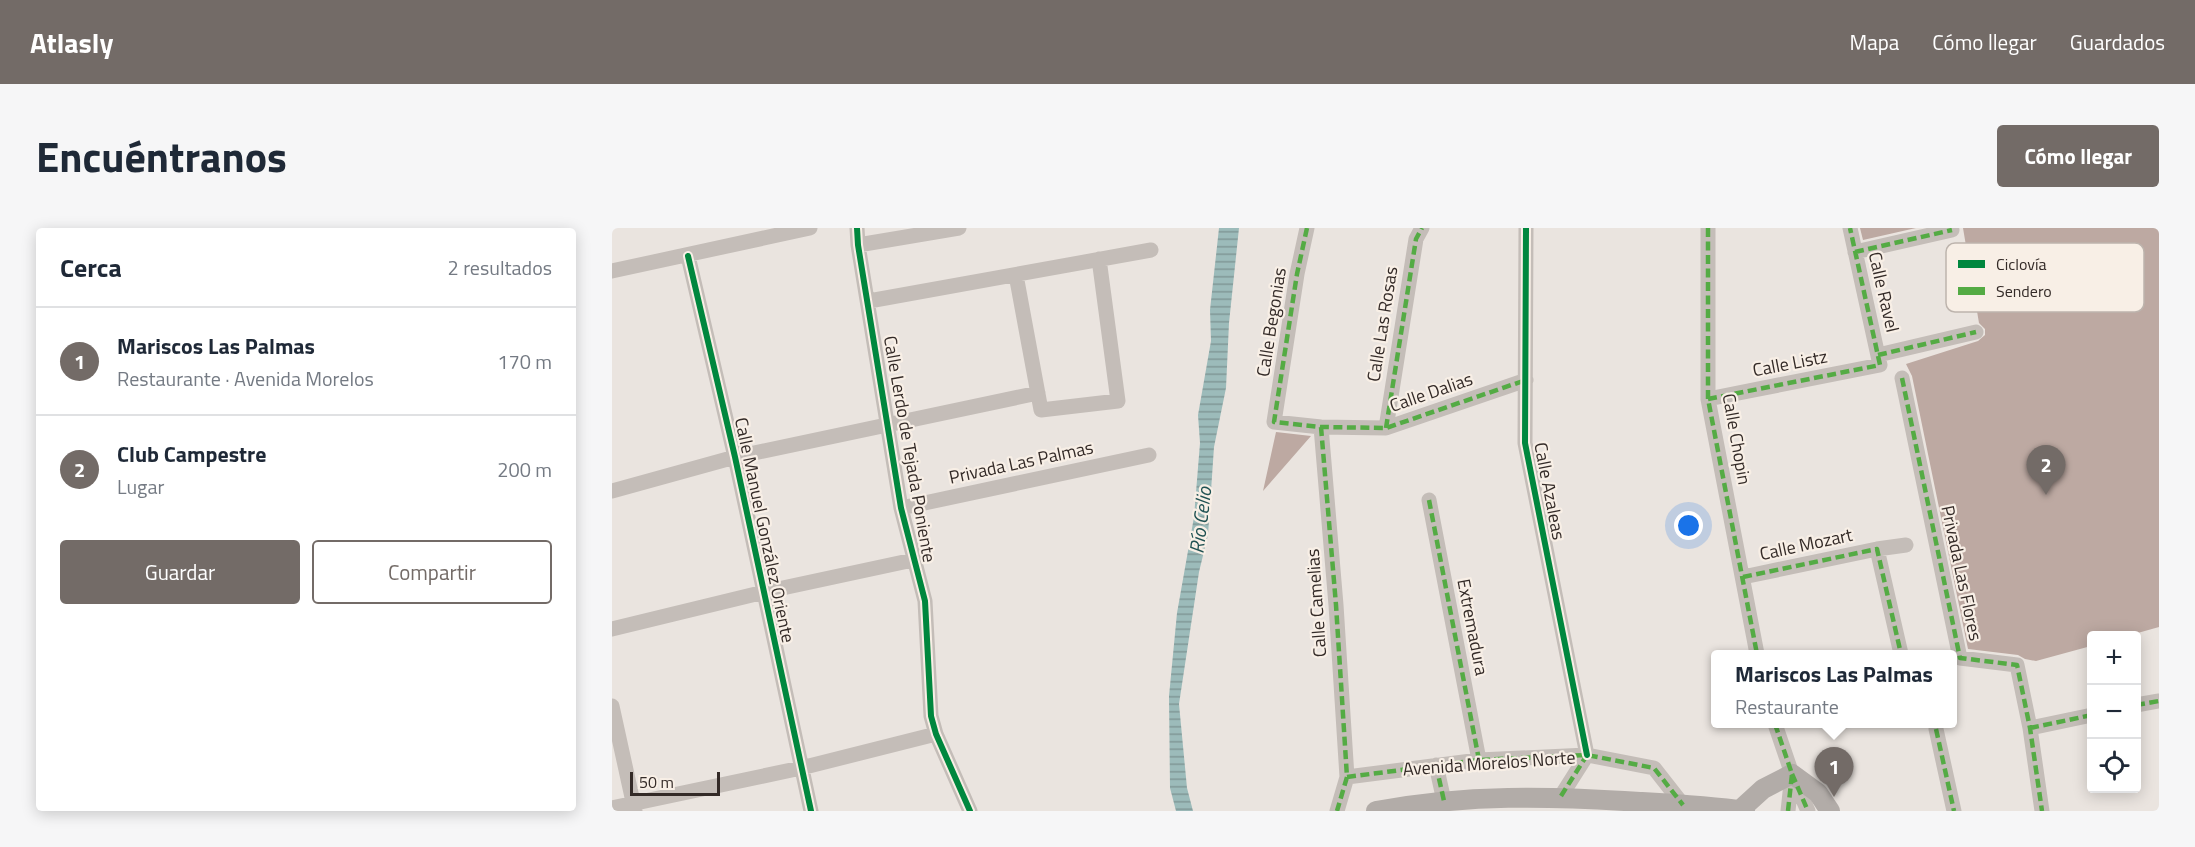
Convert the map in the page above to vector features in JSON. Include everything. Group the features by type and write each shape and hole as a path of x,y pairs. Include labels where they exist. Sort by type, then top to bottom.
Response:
{"main road":[{"path":"1740,810 1763,789 1792,774 1818,793 1830,811"},
{"name":"Avenida Morelos Norte","path":"1376,811 1412,808 1444,801 1561,796 1745,811"}],"street":[{"path":"612,271 810,228"},
{"name":"Calle Lerdo de Tejada Poniente","path":"857,228 902,508 925,601 931,716 936,734 970,811"},
{"path":"858,245 959,228"},
{"name":"Calle Begonias","path":"1275,422 1297,274 1307,228"},
{"name":"Calle Las Rosas","path":"1386,428 1416,239 1422,228"},
{"name":"Calle Azaleas","path":"1526,228 1525,443 1587,755"},
{"name":"Calle Chopin","path":"1708,228 1708,399 1756,650"},
{"name":"Calle Ravel","path":"1850,228 1879,360"},
{"path":"1855,252 1952,230"},
{"path":"869,301 1151,250"},
{"name":"Calle Manuel González Oriente","path":"688,256 735,457 811,811"},
{"path":"1016,275 1041,410 1118,401 1099,259"},
{"name":"Calle Listz","path":"1708,399 1879,360 1976,332"},
{"name":"Privada Las Flores","path":"1902,378 1960,658 2016,665 2030,728 2042,811"},
{"name":"Calle Dalias","path":"1275,422 1321,427 1386,428 1526,380"},
{"path":"612,491 735,457 1038,393"},
{"name":"Calle Camelias","path":"1321,427 1347,777"},
{"name":"Privada Las Palmas","path":"902,508 1149,454"},
{"name":"Extremadura","path":"1429,500 1479,760"},
{"name":"Calle Mozart","path":"1743,577 1906,545"},
{"path":"1877,549 1900,650"},
{"path":"612,628 914,560"},
{"path":"2141,704 2159,701"},
{"path":"612,706 635,807"},
{"path":"2030,728 2087,716"},
{"path":"1777,728 1792,774 1808,811"},
{"path":"1936,729 1954,811"},
{"path":"612,808 635,807 936,734"},
{"path":"1561,796 1587,755"},
{"name":"Avenida Morelos Norte","path":"1347,777 1479,760 1587,755 1654,768 1683,805"},
{"path":"1436,765 1444,801"},
{"path":"1788,811 1792,774"},
{"path":"1337,811 1347,777"}],"water":[{"name":"Río Celio","path":"1219,228 1239,228 1229,323 1226,388 1214,447 1208,535 1199,572 1179,704 1187,788 1193,811 1176,811 1170,788 1169,696 1177,613 1194,517 1200,443 1198,415 1211,341 1210,310"}],"building":[{"path":"1860,228 1916,228 1863,240"},
{"path":"1963,228 2159,228 2159,627 2141,632 2087,631 2087,647 2036,661 2018,655 1968,649 1912,376 1906,364 1978,341 1985,335 1985,329 1979,323 1977,312 2144,312 2144,243 1966,243"},
{"path":"1276,432 1311,436 1263,491"}],"marked path":[{"path":"1307,228 1297,274 1274,422 1321,427 1386,428 1526,380"},
{"path":"1386,428 1416,239 1422,228"},
{"path":"1708,228 1708,399 1756,650"},
{"path":"1708,399 1880,365 1850,228"},
{"path":"1855,252 1952,230"},
{"path":"1878,355 1976,332"},
{"path":"1902,378 1960,658 2017,665 2030,728 2042,811"},
{"path":"1321,427 1347,777 1337,811"},
{"path":"1429,500 1479,760"},
{"path":"1743,577 1877,549 1900,650"},
{"path":"2141,704 2159,701"},
{"path":"2030,728 2087,716"},
{"path":"1776,728 1792,774 1788,811"},
{"path":"1936,729 1954,811"},
{"path":"1347,777 1479,760 1587,755 1654,768 1683,805"},
{"path":"1561,796 1587,755"},
{"path":"1436,765 1444,801"},
{"path":"1792,774 1808,811"}],"cycle path":[{"path":"857,228 901,508 925,601 931,716 936,734 970,811"},
{"path":"1526,228 1525,443 1587,755"},
{"path":"688,256 735,457 811,811"}],"place":[{"name":"Club Campestre","path":"2046,495"},
{"name":"Mariscos Las Palmas","path":"1834,797"}]}
